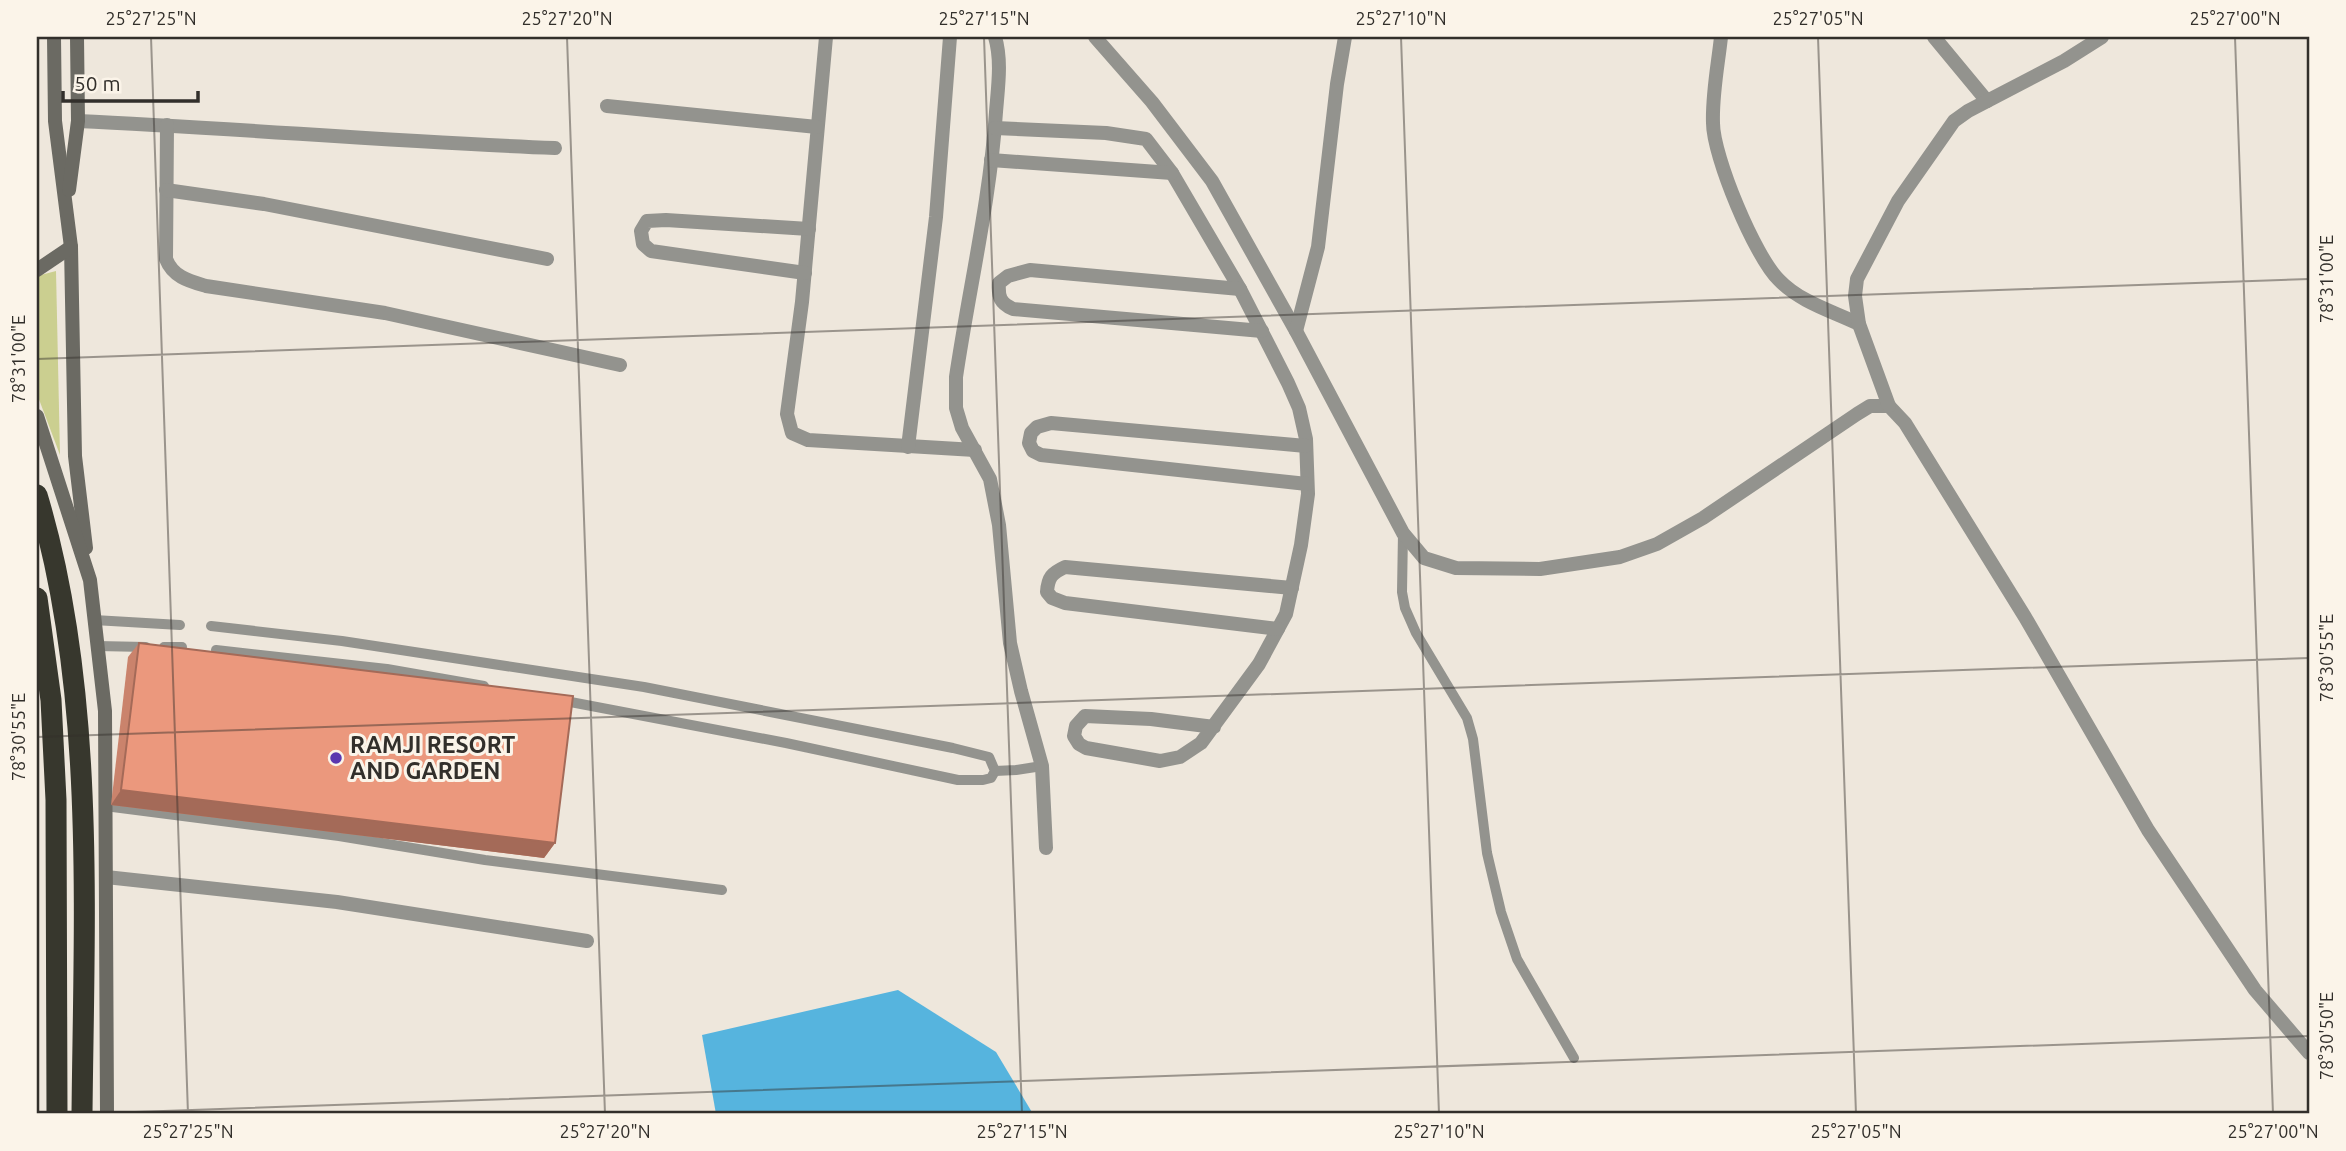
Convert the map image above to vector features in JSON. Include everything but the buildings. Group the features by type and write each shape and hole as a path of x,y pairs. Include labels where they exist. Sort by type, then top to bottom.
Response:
{"highway":[{"path":"37,495 59,582 74,700 85,919 82,1114"},
{"path":"37,598 51,700 56,800 57,1114"}],"street":[{"path":"54,37 55,121 71,247 75,456 104,711 107,1114"},
{"path":"66,212 78,121 77,37"},
{"path":"826,37 805,273 787,414 792,433 808,440 975,450"},
{"path":"908,447 936,217 950,37"},
{"path":"995,37 998,47 995,128 956,377 956,408 962,428 990,479 999,525 1010,643 1042,766 1046,848"},
{"path":"1095,37 1152,102 1212,181 1296,331 1403,533 1424,558 1456,568 1540,569 1620,557 1657,544 1703,518 1870,406 1889,406"},
{"path":"1296,331 1318,247 1345,37"},
{"path":"1721,37 1714,93 1715,144 1754,241 1779,281 1797,295 1859,324"},
{"path":"1934,37 1987,101"},
{"path":"2102,37 2064,61 1954,121 1898,201 1857,279 1855,296 1859,324 1889,406 1905,423 2025,617 2148,830 2255,990 2309,1053"},
{"path":"607,107 817,127"},
{"path":"78,121 414,143 555,148"},
{"path":"167,125 166,259 170,269 193,283 385,313 620,365"},
{"path":"995,128 1106,133 1146,139 1172,173 1240,289 1299,408 1306,446 1307,484 1301,545 1286,614 1259,664 1214,727 1201,743 1180,757 1160,761 1086,748 1079,744 1074,736 1076,726 1085,716 1151,719 1214,727"},
{"path":"991,160 1172,173"},
{"path":"166,190 264,204 547,259"},
{"path":"805,273 651,251 643,244 641,232 647,222 666,220 809,229"},
{"path":"37,270 71,247"},
{"path":"1240,289 1030,270 1008,276 999,283 998,296 1004,305 1013,309 1262,331"},
{"path":"37,416 90,580"},
{"path":"1306,446 1051,423 1031,433 1029,443 1032,451 1041,455 1307,484"},
{"path":"1278,629 1065,603 1052,598 1047,592 1047,582 1053,573 1065,567 1292,588"},
{"path":"106,877 337,902 587,941"}],"lane":[{"path":"1403,533 1402,592 1405,608 1416,633 1467,718 1473,739 1487,853 1501,912 1517,959 1574,1058"},
{"path":"94,620 180,625"},
{"path":"211,626 342,641 644,687 953,748 989,757 995,771 992,778 958,780 552,698"},
{"path":"97,646 182,647"},
{"path":"216,650 387,669 499,688"},
{"path":"995,771 1016,771 1042,766"},
{"path":"105,806 339,836 485,860 722,890"}],"green space":[{"path":"56,271 60,455 37,394 37,276"}],"water":[{"path":"898,990 996,1052 1033,1114 716,1114 702,1035"}],"place":[{"name":"RAMJI RESORT AND GARDEN","path":"336,758"}]}
